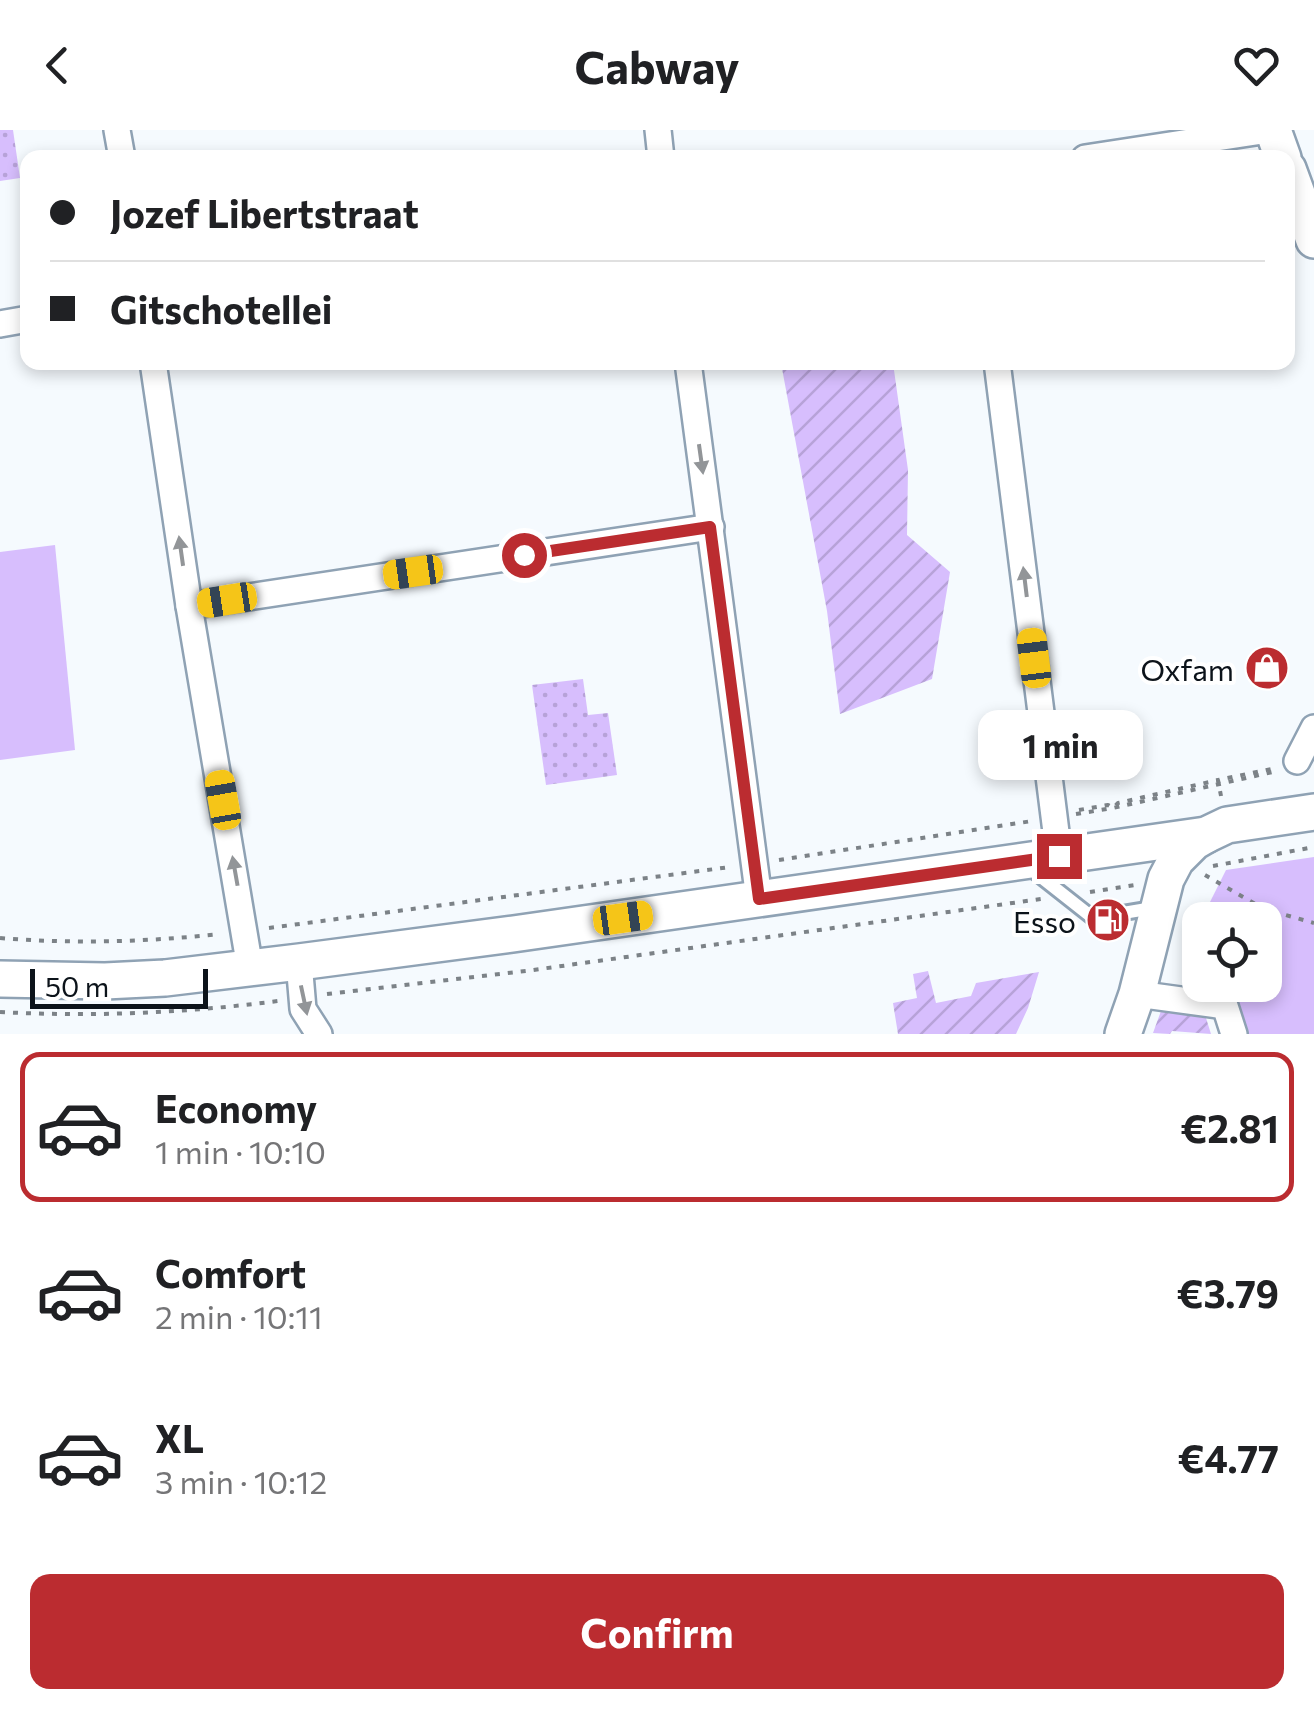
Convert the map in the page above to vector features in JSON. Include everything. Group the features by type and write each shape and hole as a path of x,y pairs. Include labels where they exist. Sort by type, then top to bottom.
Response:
{"street":[{"path":"1138,150 1271,130"},
{"path":"1295,188 1314,240"},
{"path":"154,370 250,968"},
{"path":"689,370 757,881"},
{"path":"998,370 1059,856"},
{"path":"190,606 710,527"},
{"path":"1285,766 1314,728"},
{"path":"1123,1034 1176,860 1194,842 1227,825 1314,812"},
{"path":"0,979 145,979 250,968 440,942 757,881 1022,861 1206,834"},
{"path":"299,962 303,1009 319,1034"},
{"path":"1137,994 1225,1006 1234,1034"}],"lane":[{"path":"1022,861 1093,918 1163,893"}],"path":[{"path":"1114,808 1118,803 1285,766"},
{"path":"0,938 44,942 160,940 757,881 1054,816 1114,808 1219,782"},
{"path":"1219,782 1222,801"},
{"path":"1314,847 1214,866 1204,874 1264,909 1314,923"},
{"path":"302,998 1064,896 1163,893"}],"shaded area":[{"path":"0,130 13,130 20,178 0,181"},
{"path":"782,370 894,370 908,470 907,535 950,572 932,679 840,714 827,611"},
{"path":"55,545 75,750 0,760 0,552"},
{"path":"583,679 588,715 608,713 617,775 546,785 532,685"},
{"path":"1314,857 1314,1034 1247,1034 1238,1006 1231,1002 1282,1002 1282,902 1210,902 1226,870"},
{"path":"928,971 936,1003 971,996 976,983 1039,972 1016,1034 898,1034 893,1003 917,998 913,974"},
{"path":"1161,1011 1206,1018 1211,1034 1153,1033"}],"place":[{"name":"Oxfam","path":"1267,668"},
{"name":"Esso","path":"1108,920"}],"route":[{"path":"524,555 710,527 759,899 1059,856"}]}
